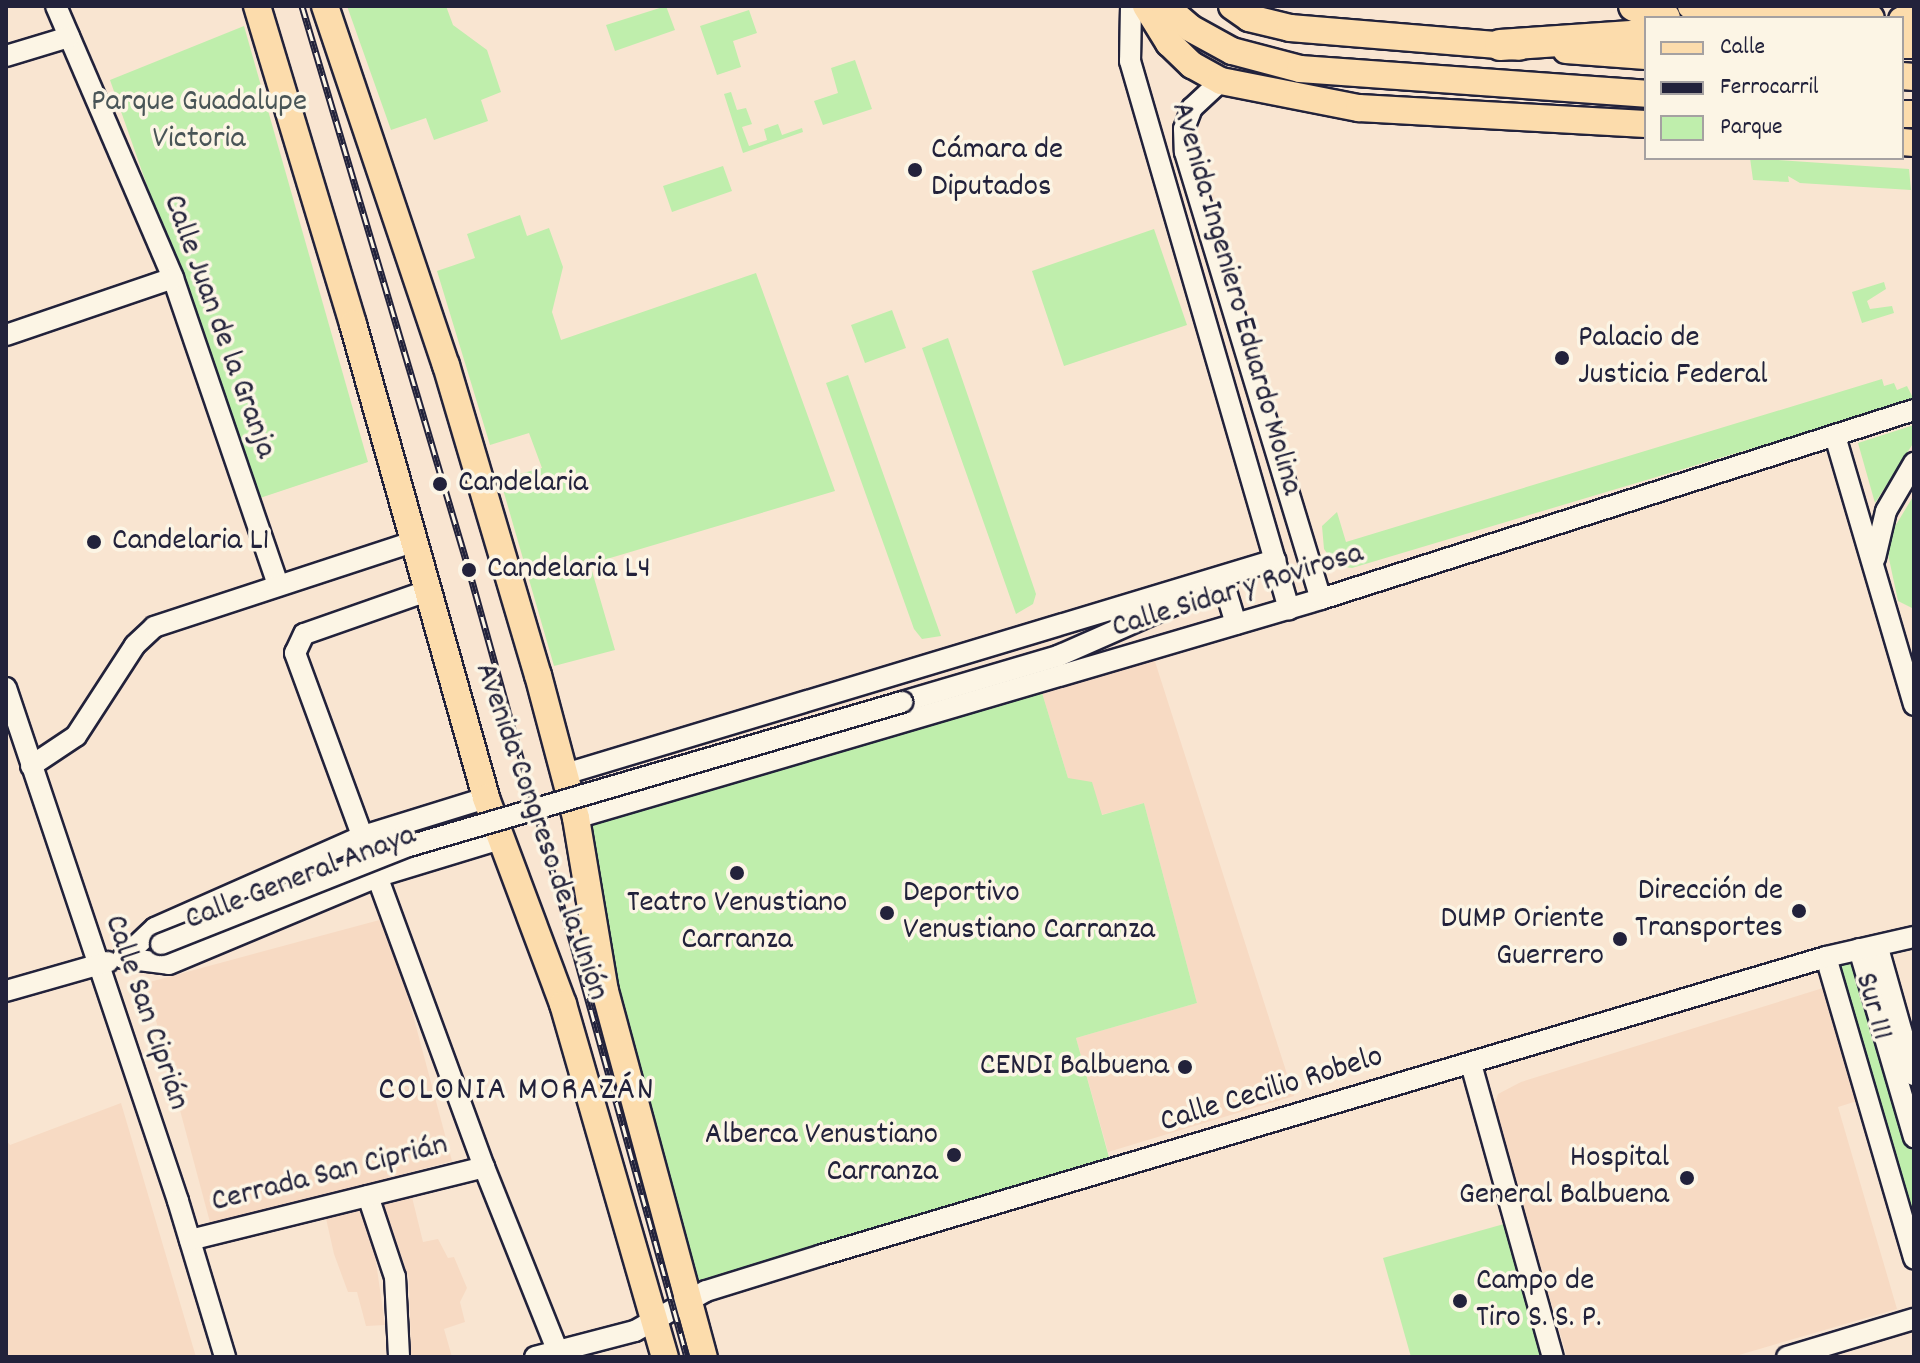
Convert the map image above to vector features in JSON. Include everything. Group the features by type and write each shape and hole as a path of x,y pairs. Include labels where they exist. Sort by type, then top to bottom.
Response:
{"highway":[{"path":"1634,6 1660,16"},
{"path":"1500,45 1644,35"}],"main road":[{"name":"Avenida Congreso de la Unión","path":"257,6 486,798 563,1004 665,1357"},
{"name":"Avenida Congreso de la Unión","path":"325,6 446,365 565,774 576,818 605,991 704,1357"},
{"path":"1146,6 1169,43 1192,65 1221,81 1359,108 1644,124"},
{"path":"1165,6 1190,28 1232,51 1300,69 1644,94"},
{"path":"1232,6 1249,18 1290,28 1644,56"},
{"path":"1691,6 1841,16"}],"street":[{"name":"Calle Juan de la Granja","path":"56,6 173,278 278,584"},
{"name":"Avenida Ingeniero Eduardo Molina","path":"1131,6 1130,61 1289,609"},
{"path":"6,56 69,37"},
{"name":"Avenida Ingeniero Eduardo Molina","path":"1221,81 1192,108 1184,129 1185,152 1321,599"},
{"path":"6,334 173,278"},
{"name":"Calle Sidar y Rovirosa","path":"576,818 1289,609 1914,410"},
{"path":"1835,436 1914,705"},
{"path":"1875,566 1886,511 1914,463"},
{"path":"31,766 76,736 135,645 154,627 412,542"},
{"name":"Calle Sidar y Rovirosa","path":"565,774 1275,560"},
{"path":"1058,656 1188,599 1216,580 1236,624"},
{"path":"427,591 304,634 295,645 484,1167 558,1352"},
{"path":"1058,656 1184,639"},
{"name":"Calle General Anaya","path":"6,991 123,958 409,846 1058,656"},
{"name":"Calle San Ciprián","path":"6,688 190,1240 225,1357"},
{"name":"Calle General Anaya","path":"123,958 155,928 363,836 486,798"},
{"name":"Calle General Anaya","path":"123,958 169,964 379,876 500,839"},
{"name":"Calle Cecilio Robelo","path":"535,1357 655,1322 688,1300 822,1255 1826,957 1914,937"},
{"path":"1868,948 1914,1075"},
{"path":"1868,948 1914,1137"},
{"name":"Sur 111","path":"1826,957 1914,1258"},
{"path":"1471,1064 1553,1357"},
{"name":"Cerrada San Ciprián","path":"190,1240 484,1167"},
{"path":"368,1196 395,1277 399,1357"},
{"path":"1787,1357 1847,1348 1914,1319"}],"shaded area":[{"path":"1151,649 1294,1096 1108,1152 1076,1038 1197,1003 1144,803 1101,815 1068,778 1039,683"},
{"path":"387,918 452,1161 211,1226 146,983"},
{"name":"Hospital General Balbuena","path":"1823,988 1857,1101 1838,1107 1897,1309 1732,1357 1567,1357 1494,1107 1498,1094 1521,1082"},
{"path":"121,1103 196,1357 6,1357 6,1140 10,1145"},
{"path":"411,1193 423,1242 438,1239 448,1258 454,1257 467,1288 460,1302 465,1322 444,1329 452,1357 411,1357 409,1279 382,1199"},
{"path":"359,1205 375,1255 385,1325 366,1326 357,1292 348,1292 334,1254 325,1214"}],"green space":[{"path":"347,6 446,6 453,25 487,50 501,92 481,100 488,121 434,140 426,118 391,130"},
{"path":"666,6 675,30 615,51 606,25"},
{"path":"749,10 757,33 733,41 741,67 717,75 700,26"},
{"name":"Parque Guadalupe Victoria","path":"244,26 368,462 257,499 110,80"},
{"path":"855,60 872,109 823,125 814,101 838,93 831,68"},
{"path":"731,92 737,110 746,108 752,124 742,127 749,146 767,140 764,129 778,124 782,135 802,128 803,132 743,153 724,94"},
{"path":"1750,160 1779,160 1909,169 1911,190 1800,183 1788,176 1789,182 1753,180"},
{"path":"723,166 732,191 672,212 663,186"},
{"path":"520,215 527,236 549,228 563,267 552,312 561,340 756,273 835,491 590,564 615,650 554,666 500,479 542,468 529,433 490,445 437,271 475,258 467,234"},
{"path":"1154,229 1187,325 1064,366 1032,271"},
{"path":"1884,282 1886,289 1867,301 1870,309 1892,306 1894,313 1862,323 1852,292"},
{"path":"892,310 906,348 865,363 851,325"},
{"path":"948,338 1036,594 1033,604 1016,614 922,348"},
{"path":"848,375 941,636 922,639 914,629 826,383"},
{"path":"1882,379 1884,386 1894,383 1897,390 1907,386 1914,400 1352,568 1336,566 1324,549 1322,526 1337,512 1346,542"},
{"path":"1914,425 1914,442 1875,503 1858,443"},
{"path":"1914,495 1914,609 1898,601 1888,554 1894,528"},
{"name":"Deportivo Venustiano Carranza","path":"1039,683 1068,778 1092,782 1102,815 1144,803 1197,1003 1076,1038 1110,1161 693,1282 636,1096 588,824"},
{"path":"1853,959 1914,1154 1914,1228 1837,972 1839,964"},
{"name":"Campo de Tiro S. S. P.","path":"1504,1224 1541,1357 1411,1357 1383,1258"}],"railway":[{"path":"302,6 469,570 687,1357"}],"place":[{"name":"Cámara de Diputados","path":"915,170"},
{"name":"Palacio de Justicia Federal","path":"1562,358"},
{"name":"Candelaria","path":"440,484"},
{"name":"Candelaria L1","path":"94,542"},
{"name":"Candelaria L4","path":"469,570"},
{"name":"Teatro Venustiano Carranza","path":"737,873"},
{"name":"Dirección de Transportes","path":"1799,911"},
{"name":"Deportivo Venustiano Carranza","path":"887,913"},
{"name":"DUMP Oriente Guerrero","path":"1620,939"},
{"name":"CENDI Balbuena","path":"1185,1067"},
{"name":"Alberca Venustiano Carranza","path":"954,1155"},
{"name":"Hospital General Balbuena","path":"1687,1178"},
{"name":"Campo de Tiro S. S. P.","path":"1460,1301"}],"district":[{"name":"COLONIA MORAZÁN","path":"517,1092"}]}
